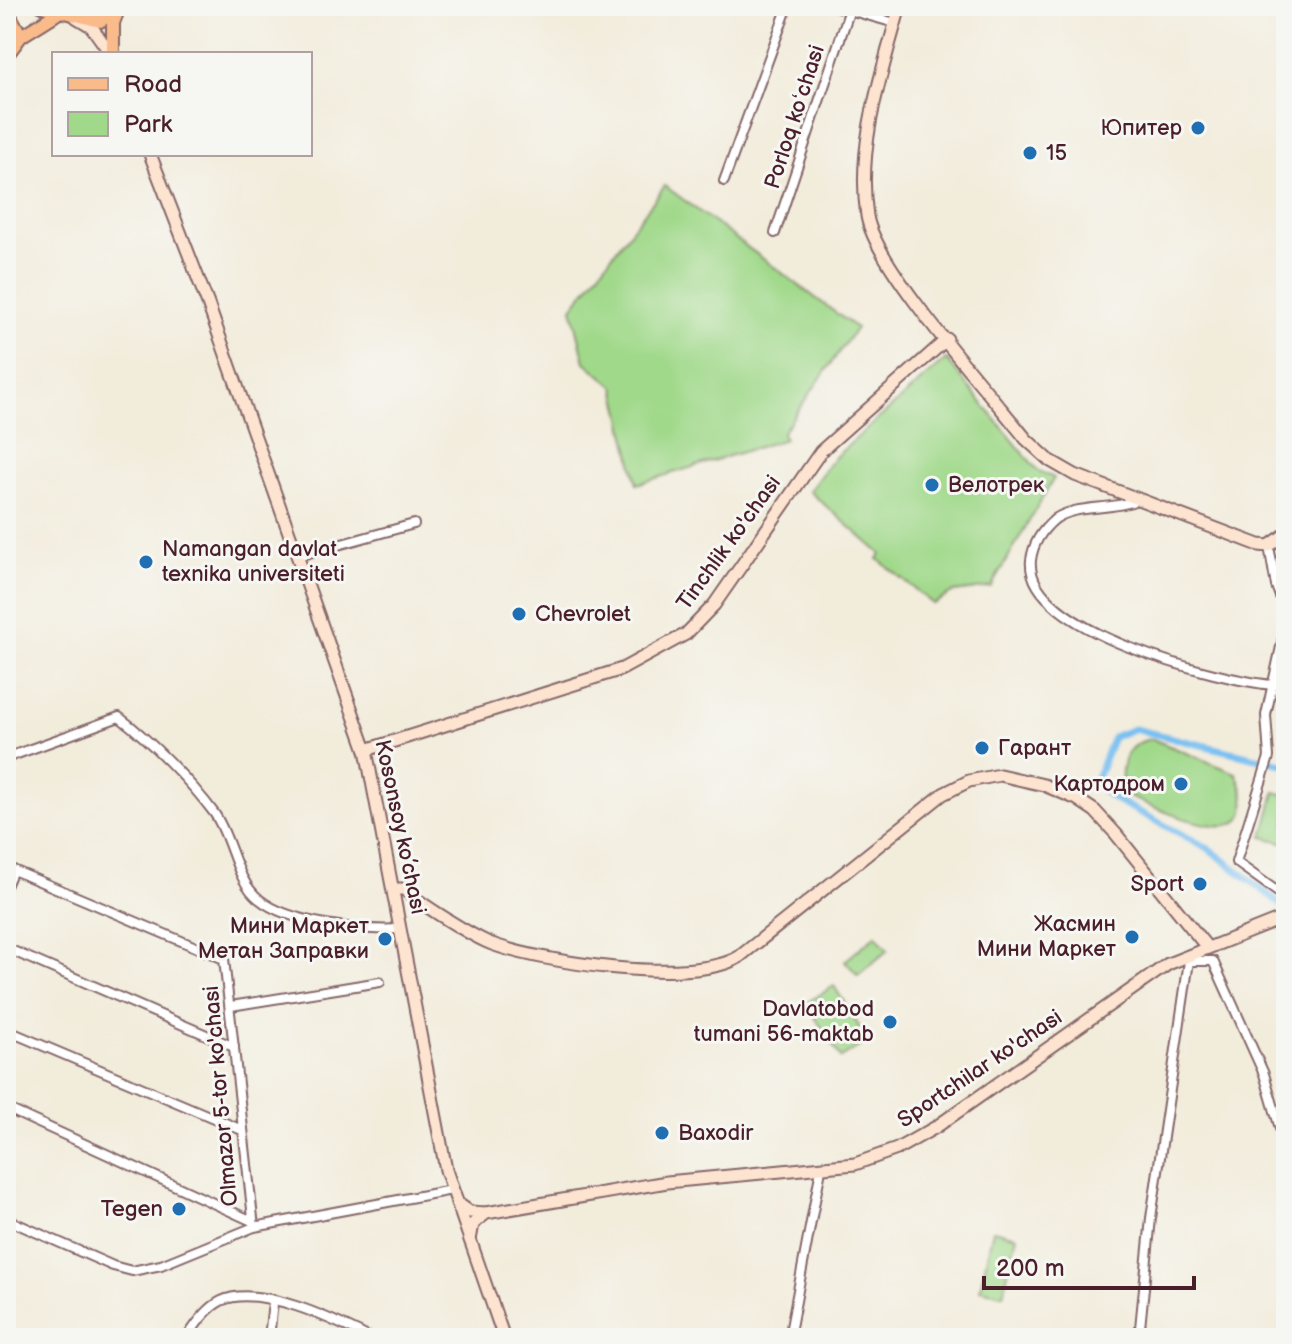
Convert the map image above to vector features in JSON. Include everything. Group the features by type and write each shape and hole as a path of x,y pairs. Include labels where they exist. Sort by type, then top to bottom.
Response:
{"main road":[{"path":"42,6 100,21 121,7"},
{"path":"112,52 113,23 121,7"},
{"path":"6,9 21,36"},
{"path":"6,56 21,36 61,11"}],"street":[{"name":"Porloq koʻchasi","path":"724,181 788,6"},
{"path":"835,6 895,23"},
{"path":"900,6 870,121 867,216 879,250 1026,439 1049,460 1075,475 1137,500 1269,546"},
{"name":"Porloq koʻchasi","path":"775,233 849,12"},
{"path":"75,17 91,26 110,52"},
{"name":"Kosonsoy ko’chasi","path":"151,156 366,750 452,1190 504,1338"},
{"name":"Tinchlik ko'chasi","path":"366,750 622,669 686,634 714,605 821,451 947,339"},
{"path":"1137,500 1117,508 1066,513 1042,533 1032,550 1030,566 1033,580 1044,597 1070,619 1127,645 1226,677 1273,685"},
{"path":"298,556 414,524"},
{"path":"1269,546 1286,534"},
{"path":"1269,546 1276,586 1286,612 1265,724 1270,752 1236,862 1286,898"},
{"path":"6,758 119,717 215,814 250,890 261,901 282,911 367,931 401,929"},
{"path":"393,889 404,889 473,934 500,947 585,964 713,969 739,957 943,794 969,781 1000,775 1059,791 1095,811 1206,946"},
{"path":"6,886 10,869"},
{"name":"Olmazor 5-tor ko'chasi","path":"10,869 224,959 252,1223"},
{"name":"Sportchilar ko'chasi","path":"486,1213 667,1182 855,1164 897,1149 1010,1079 1098,1010 1206,946 1285,918"},
{"path":"6,948 234,1047"},
{"path":"1139,1338 1151,1218 1189,957 1213,961 1264,1074 1286,1149"},
{"path":"231,1006 380,982"},
{"path":"6,1030 242,1130"},
{"path":"6,1108 252,1223"},
{"path":"789,1338 821,1169"},
{"path":"6,1219 113,1266 132,1271 161,1265 252,1223 452,1190"},
{"path":"457,1203 470,1212 486,1213"},
{"path":"470,1241 473,1224 486,1213"},
{"path":"187,1338 221,1302 239,1297 313,1312 370,1338"},
{"path":"269,1338 273,1302"}],"green space":[{"path":"665,186 856,328 782,433 785,439 637,484 615,387 585,362 572,308"},
{"name":"Велотрек","path":"946,359 1038,471 1054,478 991,587 954,592 933,604 878,559 881,554 809,491 833,459"},
{"name":"Картодром","path":"1152,739 1236,773 1244,801 1241,818 1228,825 1210,825 1127,796 1122,778 1124,760 1134,746"},
{"path":"1275,792 1286,795 1286,843 1263,837"},
{"path":"876,935 888,950 858,975 845,961"},
{"path":"834,986 868,1041 841,1058 806,1003"},
{"path":"993,1230 1017,1236 1003,1294 980,1289"}],"waterway":[{"path":"1286,765 1134,729 1113,737 1097,778 1103,791 1116,800 1208,848 1286,908"}],"place":[{"name":"Юпитер","path":"1198,128"},
{"name":"15","path":"1030,153"},
{"name":"Велотрек","path":"932,485"},
{"name":"Namangan davlat texnika universiteti","path":"146,562"},
{"name":"Chevrolet","path":"519,614"},
{"name":"Гарант","path":"982,748"},
{"name":"Картодром","path":"1181,784"},
{"name":"Sport","path":"1200,884"},
{"name":"Жасмин Мини Маркет","path":"1132,937"},
{"name":"Мини Маркет Метан Заправки","path":"385,939"},
{"name":"Davlatobod tumani 56-maktab","path":"890,1022"},
{"name":"Baxodir","path":"662,1133"},
{"name":"Tegen","path":"179,1209"}]}
